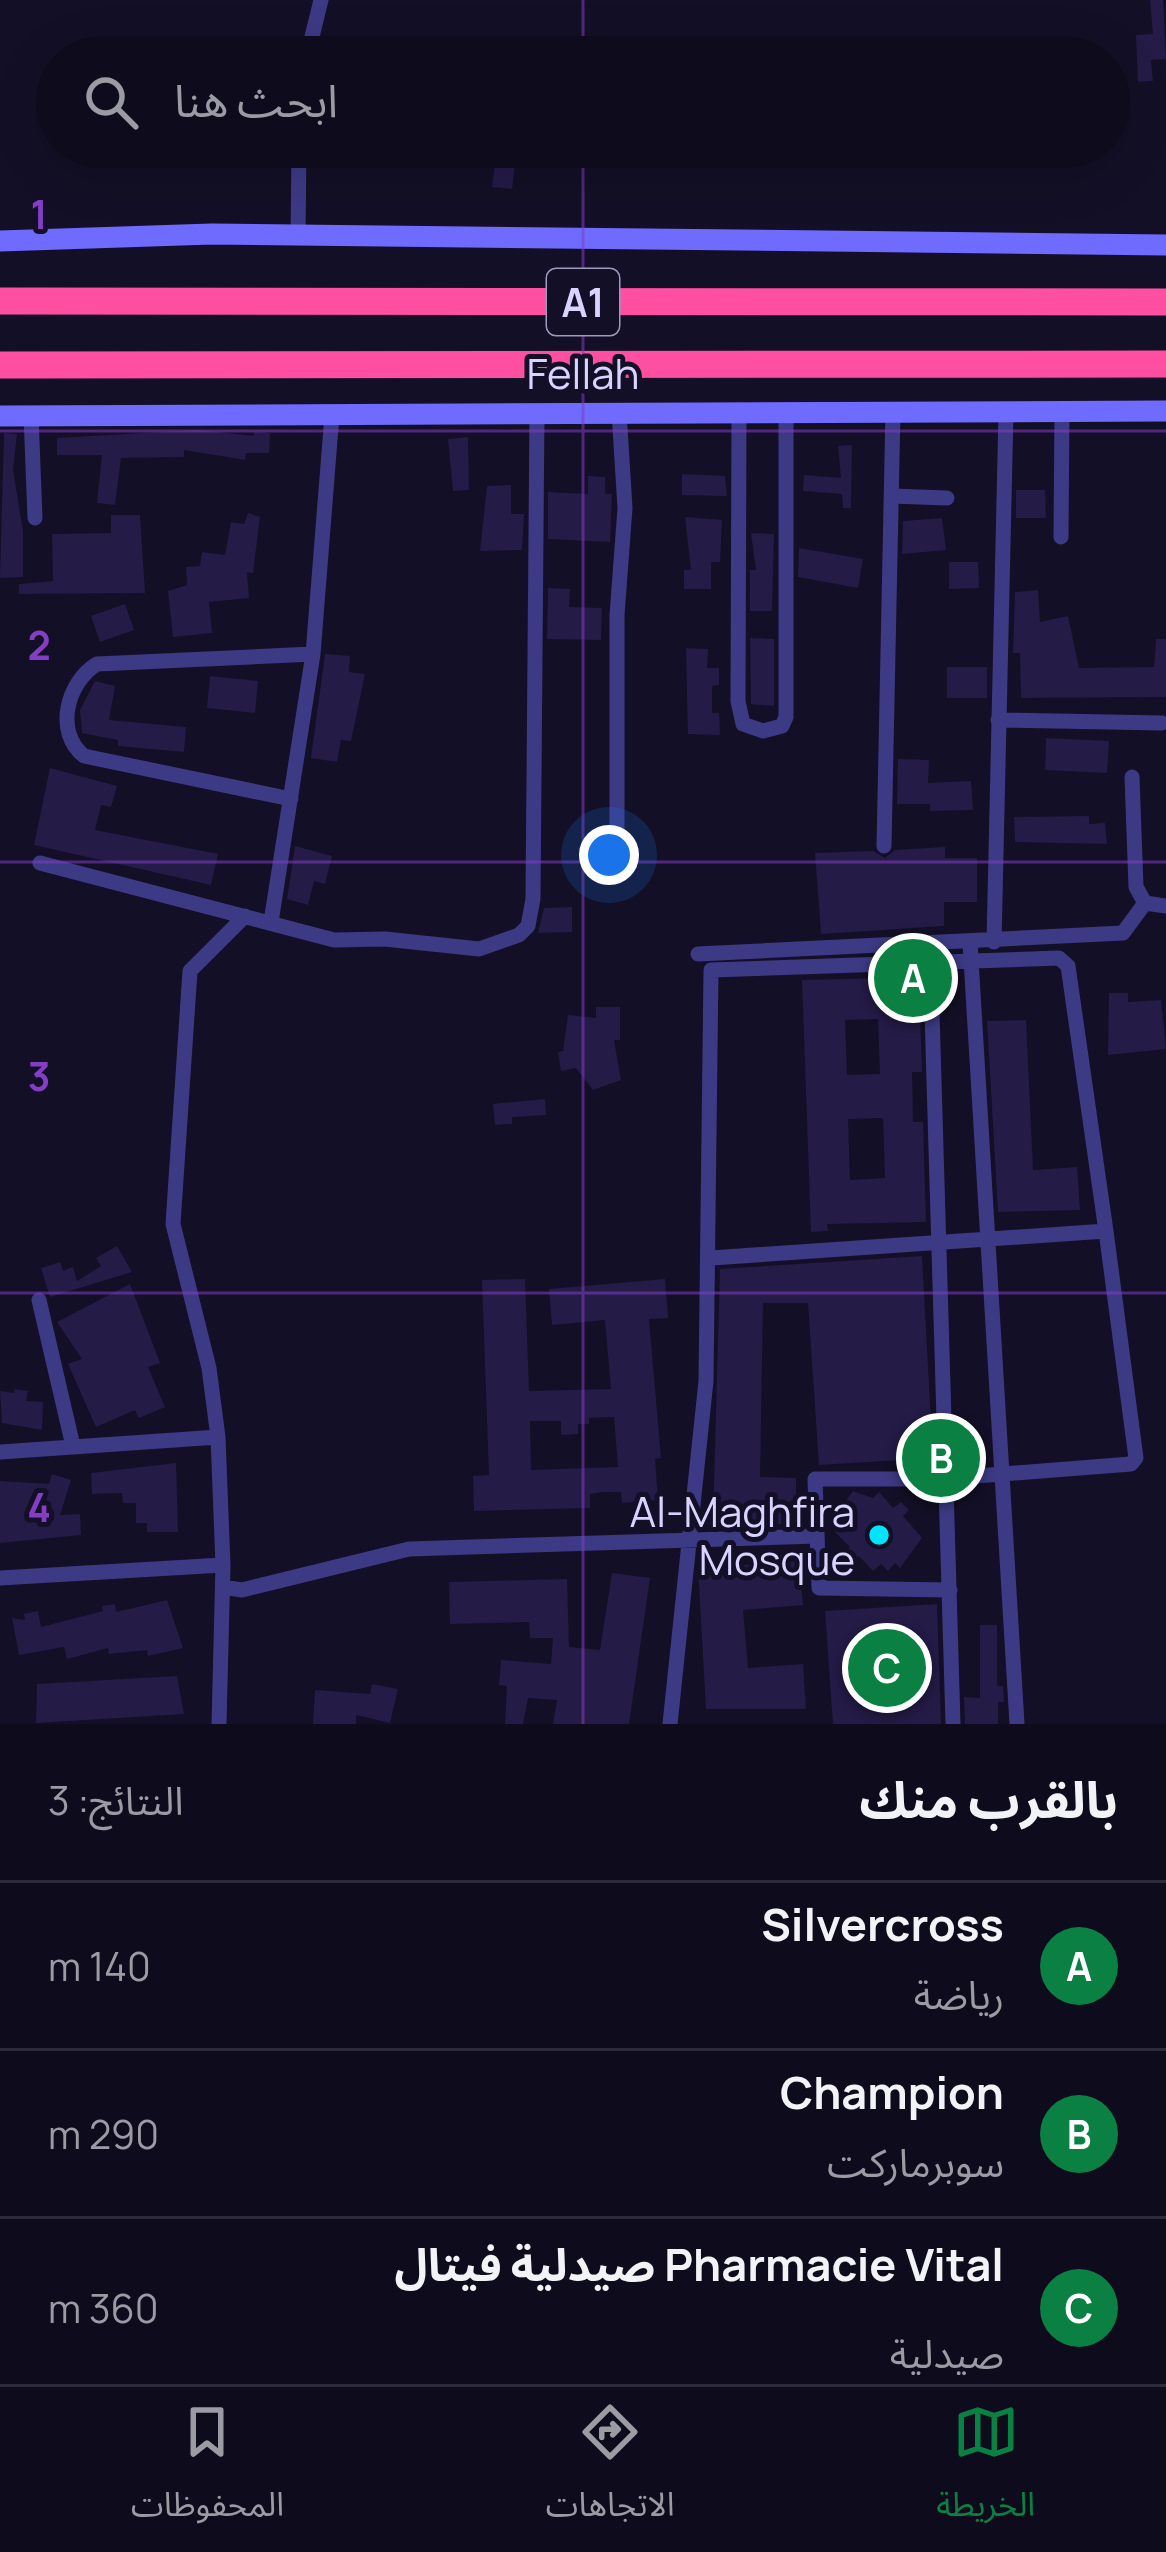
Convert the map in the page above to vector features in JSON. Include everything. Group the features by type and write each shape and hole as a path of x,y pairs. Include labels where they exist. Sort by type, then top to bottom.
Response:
{"highway":[{"name":"A1","path":"0,301 1166,302"},
{"name":"A1","path":"0,365 1166,364"}],"street":[{"path":"313,36 321,0"},
{"path":"298,236 299,168"},
{"path":"0,241 298,236 1166,245"},
{"path":"884,846 893,410"},
{"path":"739,411 738,701 743,724 764,731 782,725 786,718 786,411"},
{"name":"Fellah","path":"0,416 1166,411"},
{"path":"40,863 271,922 312,938 386,939 479,949 504,943 528,926 533,898 537,412"},
{"path":"617,874 617,615 625,508 619,412"},
{"path":"994,942 1006,412"},
{"path":"1060,537 1062,412"},
{"path":"271,922 313,654 332,415"},
{"path":"31,416 35,518"},
{"path":"892,496 947,498"},
{"path":"291,799 84,756 70,740 67,710 85,672 97,664 313,654"},
{"path":"998,720 1162,723"},
{"path":"1132,777 1136,887 1145,903"},
{"path":"971,952 994,942 1123,933 1145,903"},
{"path":"1145,903 1166,906"},
{"path":"219,1724 224,1565 218,1437 208,1369 172,1224 190,971 245,916"},
{"path":"971,952 1017,1724"},
{"path":"670,1724 692,1538 711,1258 712,970 971,952 1059,958 1068,966 1136,1458 1123,1468 947,1478 815,1479 818,1588 950,1590"},
{"path":"698,954 931,954"},
{"path":"931,954 953,1724"},
{"path":"711,1258 1106,1232"},
{"path":"39,1300 73,1446"},
{"path":"0,1452 218,1437"},
{"path":"223,1587 242,1590 409,1549 817,1536"},
{"path":"0,1578 224,1565"}],"building":[{"path":"1150,0 1163,0 1166,59 1151,60 1153,81 1138,82 1136,35 1153,34"},
{"path":"494,168 514,168 512,189 492,187"},
{"path":"197,430 254,436 254,432 270,433 269,453 246,453 245,460 184,450 184,457 121,458 115,505 97,503 102,455 57,455 57,438"},
{"path":"4,433 17,434 13,470 23,531 23,577 0,578"},
{"path":"468,437 469,490 453,491 448,439"},
{"path":"852,445 851,508 843,508 842,494 803,491 804,475 841,478 838,446"},
{"path":"682,474 725,476 727,496 682,495"},
{"path":"588,476 605,477 605,494 612,494 610,542 548,539 548,492 588,494"},
{"path":"511,485 511,514 524,514 522,550 480,551 487,486"},
{"path":"1016,490 1045,490 1046,518 1016,518"},
{"path":"248,513 260,517 253,573 247,572 249,598 209,602 212,633 173,637 168,591 187,585 186,567 200,566 202,552 225,555 231,522 244,524"},
{"path":"111,515 140,515 145,593 19,594 19,584 53,581 52,534 111,533"},
{"path":"685,517 722,520 720,562 711,562 711,589 684,589 684,570 691,570"},
{"path":"942,518 946,550 902,554 903,521"},
{"path":"751,533 774,534 772,611 750,611 750,570 756,570"},
{"path":"799,548 863,559 858,588 798,577"},
{"path":"949,562 978,562 979,588 949,589"},
{"path":"548,588 570,589 569,607 602,608 601,640 547,639"},
{"path":"1038,590 1040,622 1068,616 1079,668 1154,667 1156,639 1166,639 1166,697 1021,698 1020,653 1013,653 1015,592"},
{"path":"125,604 134,630 100,642 91,616"},
{"path":"750,638 774,639 774,706 751,704"},
{"path":"686,648 708,649 707,668 719,668 719,685 712,686 712,713 719,713 720,735 688,734"},
{"path":"325,654 350,656 349,672 365,674 351,741 341,740 337,762 311,758"},
{"path":"947,667 987,667 987,698 947,698"},
{"path":"210,676 258,681 255,713 207,708"},
{"path":"95,681 115,686 109,720 186,727 184,752 118,746 118,740 82,733 80,710"},
{"path":"1046,738 1109,741 1107,773 1045,770"},
{"path":"898,759 929,760 928,783 971,781 973,810 930,811 930,804 897,804"},
{"path":"50,768 117,786 111,807 101,805 95,830 218,854 211,885 34,845"},
{"path":"1089,816 1089,824 1105,823 1107,844 1015,842 1014,817"},
{"path":"295,846 332,856 325,884 314,881 308,905 287,899"},
{"path":"945,847 945,858 977,858 977,902 944,902 944,926 821,934 815,853 873,851 885,858 895,850"},
{"path":"572,907 572,932 538,933 544,908"},
{"path":"919,977 922,1072 912,1072 913,1122 923,1122 926,1222 827,1224 828,1231 811,1232 802,980","holes":["878,1019 880,1074 847,1075 845,1020","883,1118 885,1178 850,1180 848,1119"]},
{"path":"1109,993 1128,993 1128,1002 1161,1000 1166,1049 1108,1055"},
{"path":"596,1007 620,1007 620,1040 614,1040 621,1080 593,1090 576,1068 561,1071 558,1052 563,1051 568,1015 596,1018"},
{"path":"1026,1020 1033,1170 1077,1167 1080,1210 998,1212 987,1021"},
{"path":"545,1099 546,1115 512,1117 512,1124 495,1125 493,1104"},
{"path":"117,1246 132,1272 50,1297 41,1268 60,1262 63,1271 73,1267 77,1281 101,1266 96,1258"},
{"path":"922,1256 933,1458 819,1465 808,1303 763,1303 760,1477 796,1478 796,1525 713,1520 720,1269"},
{"path":"525,1279 529,1391 611,1389 605,1320 552,1325 549,1289 665,1279 668,1318 649,1319 661,1458 655,1459 658,1500 622,1503 621,1492 602,1492 590,1494 590,1508 474,1511 473,1476 489,1475 482,1280","holes":["614,1417 618,1467 531,1470 530,1421 561,1421 561,1435 578,1434 578,1424 589,1424 589,1418"]},
{"path":"130,1284 160,1363 148,1367 165,1407 139,1418 135,1410 96,1427 68,1364 82,1359 57,1322"},
{"path":"15,1389 28,1391 26,1401 43,1402 42,1430 2,1423 0,1391 14,1393"},
{"path":"176,1463 178,1532 147,1532 147,1523 136,1523 136,1503 123,1503 122,1493 92,1494 91,1473"},
{"path":"52,1474 71,1480 60,1515 80,1514 81,1535 0,1543 0,1481 49,1484"},
{"path":"853,1491 873,1498 879,1492 893,1508 901,1502 909,1510 903,1516 922,1538 900,1568 895,1563 888,1571 881,1564 873,1571 859,1556 851,1563 842,1554 850,1547 835,1532 841,1525 834,1517"},
{"path":"799,1561 803,1605 743,1610 748,1668 803,1664 806,1709 706,1709 698,1568"},
{"path":"612,1573 650,1578 629,1724 553,1724 557,1700 528,1698 523,1724 505,1724 507,1686 499,1685 501,1660 551,1664 553,1638 530,1638 529,1622 450,1624 449,1582 567,1579 569,1647 600,1650"},
{"path":"167,1600 183,1648 148,1656 147,1650 109,1654 108,1648 67,1659 64,1647 19,1655 12,1618 25,1620 24,1614 38,1611 41,1627 103,1611 102,1606 115,1604 116,1612"},
{"path":"937,1604 941,1724 833,1724 825,1611"},
{"path":"980,1625 997,1625 997,1686 1003,1686 1004,1702 998,1702 998,1724 965,1724 964,1697 980,1698"},
{"path":"177,1676 184,1714 36,1723 37,1684"},
{"path":"372,1684 398,1689 390,1723 356,1715 356,1724 313,1724 315,1690 370,1694"}],"place":[{"name":"Silvercross","path":"913,978"},
{"name":"Champion","path":"941,1458"},
{"name":"Al-Maghfira Mosque","path":"879,1535"},
{"name":"Pharmacie Vital صيدلية فيتال","path":"887,1668"}]}
